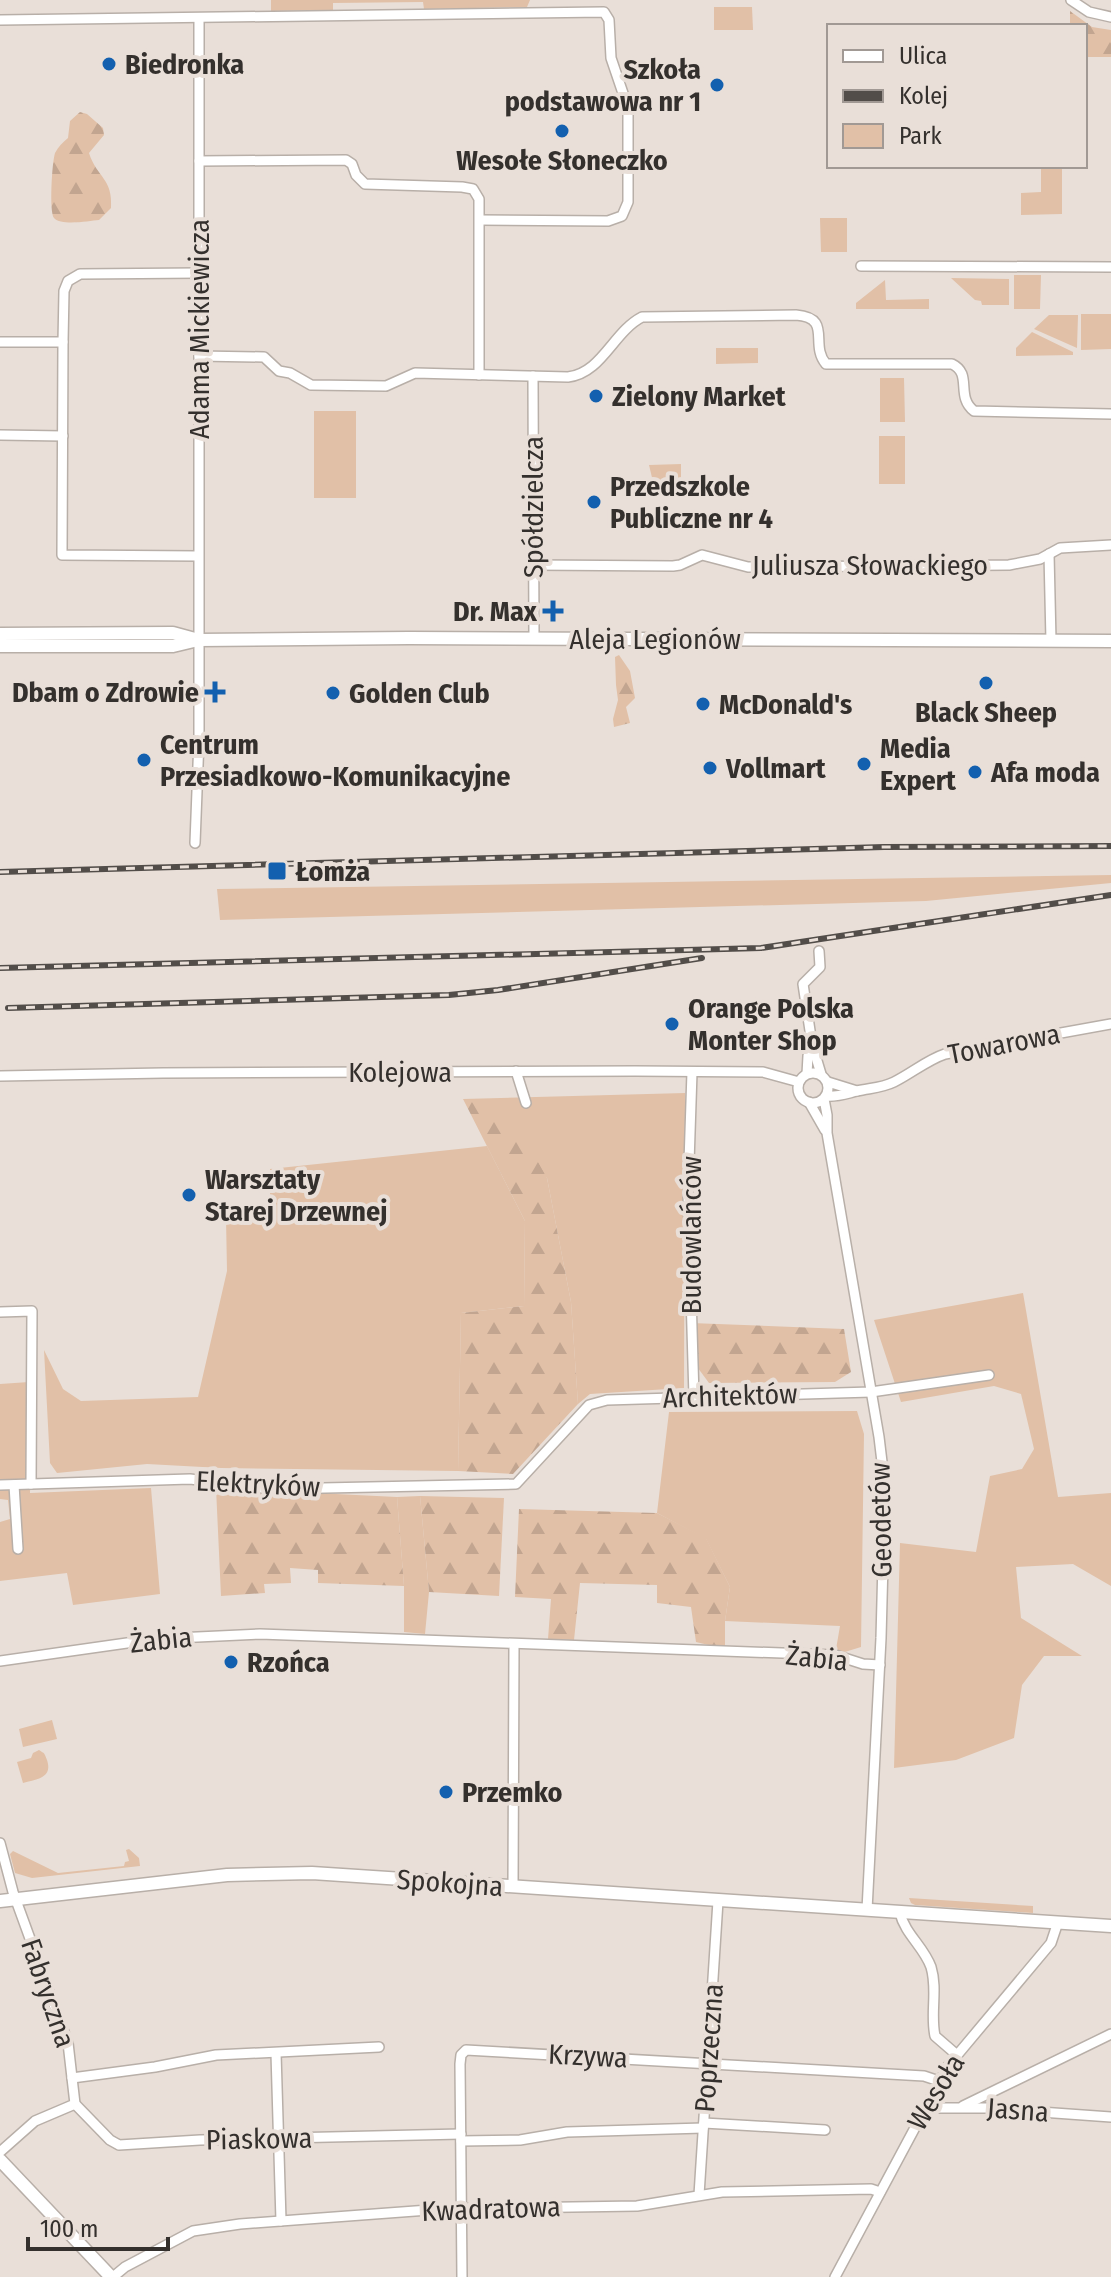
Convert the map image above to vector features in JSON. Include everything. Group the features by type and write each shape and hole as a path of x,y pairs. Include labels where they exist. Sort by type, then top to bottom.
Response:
{"main road":[{"name":"Aleja Legionów","path":"0,634 173,633 198,640"},
{"name":"Aleja Legionów","path":"0,646 173,646 198,640 1111,641"},
{"name":"Spokojna","path":"0,1901 213,1876 312,1873 1111,1926"},
{"path":"0,2160 112,2277"}],"street":[{"path":"1071,0 1089,12 1111,17"},
{"path":"0,20 604,12 609,20 611,58 628,108 629,196 625,212 617,219 608,221 480,220"},
{"name":"Adama Mickiewicza","path":"195,843 199,739 199,18"},
{"path":"199,161 346,160 365,184 473,189 479,198 480,220 479,375"},
{"path":"861,266 1111,267"},
{"path":"198,556 62,555 66,284 74,276 84,273 199,273"},
{"path":"199,356 264,357 276,369 311,385 386,386 415,373 568,377 585,372 625,329 642,317 796,315 811,318 818,325 819,352 826,364 958,366 963,374 966,403 974,411 1111,414"},
{"path":"0,342 63,342"},
{"name":"Spółdzielcza","path":"533,376 534,639"},
{"path":"0,435 63,436"},
{"name":"Juliusza Słowackiego","path":"533,565 673,566 702,555 748,567 1009,565 1040,559 1054,549 1068,546 1111,545"},
{"path":"1049,554 1051,641"},
{"path":"809,1102 825,1098 829,1087 812,1044 803,984 820,967 819,951"},
{"name":"Towarowa","path":"825,1098 880,1088 945,1054 1111,1024"},
{"path":"812,1044 799,1092 809,1102 827,1133"},
{"path":"516,1071 526,1103"},
{"name":"Kolejowa","path":"0,1076 516,1071 771,1073 803,1078"},
{"name":"Budowlańców","path":"692,1072 688,1193 694,1397"},
{"path":"803,1078 817,1073 857,1091"},
{"name":"Geodetów","path":"825,1098 827,1133 885,1487 880,1665 867,1910"},
{"path":"0,1312 32,1311 31,1484"},
{"name":"Architektów","path":"516,1484 589,1405 607,1400 871,1392 989,1375"},
{"name":"Elektryków","path":"0,1485 190,1479 276,1489 516,1484"},
{"path":"14,1485 18,1549"},
{"name":"Żabia","path":"0,1661 155,1639 228,1635 835,1655 863,1664 880,1665"},
{"path":"513,1887 514,1645"},
{"name":"Fabryczna","path":"0,1843 16,1899 66,2037 75,2104"},
{"name":"Poprzeczna","path":"699,2195 718,1901"},
{"path":"900,1913 904,1926 927,1958 933,1977 935,2036 957,2055"},
{"name":"Wesoła","path":"835,2277 939,2081 957,2055 1051,1943 1058,1922"},
{"path":"960,2108 1111,2034"},
{"path":"72,2078 216,2055 379,2047"},
{"name":"Krzywa","path":"462,2277 460,2059 466,2050 924,2076 939,2081"},
{"path":"276,2053 281,2221"},
{"path":"0,2152 35,2121 75,2104"},
{"name":"Piaskowa","path":"75,2104 115,2144 461,2137 520,2140 567,2132 704,2125 825,2130"},
{"name":"Jasna","path":"924,2108 986,2108 1111,2117"},
{"name":"Kwadratowa","path":"112,2277 193,2231 240,2224 460,2209 637,2206 722,2192 871,2189 880,2192"}],"green space":[{"path":"271,0 530,0 527,7 424,9 423,2 333,3 333,10 271,11"},
{"path":"714,7 752,7 753,30 714,30"},
{"path":"1070,11 1092,27 1111,30 1111,57 1087,57 1087,24 1070,24"},
{"path":"80,112 103,128 104,135 89,153 110,190 111,208 99,220 63,222 52,214 54,158 68,138 70,121"},
{"path":"1041,168 1062,168 1062,214 1021,215 1021,193 1041,192"},
{"path":"820,218 847,218 847,252 821,252"},
{"path":"1014,275 1041,275 1040,309 1014,309"},
{"path":"951,278 1009,279 1009,305 982,305"},
{"path":"885,280 886,300 929,299 929,309 856,309 856,303"},
{"path":"1081,314 1111,314 1111,349 1081,350"},
{"path":"1049,315 1078,315 1077,348 1034,329"},
{"path":"1032,332 1073,352 1073,355 1016,356 1016,348"},
{"path":"716,348 758,348 758,363 716,364"},
{"path":"880,378 904,378 905,422 880,422"},
{"path":"314,411 356,411 356,498 314,498"},
{"path":"879,436 905,436 905,484 879,484"},
{"path":"681,464 681,490 655,490 649,465"},
{"path":"619,655 630,671 635,698 626,707 630,723 614,727 618,700 615,657"},
{"path":"1111,875 1111,883 926,901 220,920 217,889"},
{"path":"685,1093 684,1388 590,1394 578,1404 571,1302 547,1178 463,1099"},
{"path":"463,1099 513,1116 547,1178 571,1302 578,1404 513,1474 458,1471 461,1313 524,1306 525,1221"},
{"path":"487,1146 525,1221 524,1306 461,1313 458,1471 147,1464 57,1473 50,1463 44,1350 63,1389 81,1401 198,1397 227,1271 226,1218 270,1215 270,1169"},
{"path":"1023,1293 1058,1497 1111,1493 1111,1586 1073,1564 1016,1567 1021,1618 1082,1656 1044,1656 1022,1685 1014,1738 956,1760 894,1768 900,1543 976,1552 990,1476 1022,1469 1034,1449 1021,1394 994,1386 901,1402 874,1320"},
{"path":"691,1323 844,1329 851,1372 835,1382 709,1383 692,1360"},
{"path":"29,1382 30,1493 151,1488 160,1594 73,1605 67,1573 0,1581 0,1522 10,1519 8,1500 0,1499 0,1384"},
{"path":"857,1411 864,1434 861,1647 835,1655 840,1626 725,1621 730,1587 706,1539 657,1513 669,1412"},
{"path":"216,1488 397,1497 404,1586 318,1583 318,1570 290,1568 291,1583 264,1584 265,1593 221,1596"},
{"path":"420,1496 429,1592 425,1634 404,1632 397,1497"},
{"path":"420,1496 504,1498 499,1596 429,1592"},
{"path":"519,1509 657,1513 706,1538 730,1587 725,1649 696,1642 691,1607 657,1603 657,1585 580,1583 574,1640 548,1639 551,1599 515,1597"},
{"path":"52,1720 57,1739 23,1747 19,1729"},
{"path":"39,1750 45,1756 48,1771 42,1777 23,1783 17,1762 31,1758"},
{"path":"129,1849 139,1858 140,1866 32,1878 15,1873 10,1854 13,1851 58,1873 124,1866 129,1861 126,1850"},
{"path":"909,1898 1033,1906 1033,1913 915,1905"}],"railway":[{"path":"0,872 884,847 1111,846"},
{"path":"0,968 761,948 1111,895"},
{"path":"8,1008 449,995 702,958"}],"place":[{"name":"Biedronka","path":"109,64"},
{"name":"Szkoła podstawowa nr 1","path":"717,85"},
{"name":"Wesołe Słoneczko","path":"562,131"},
{"name":"Zielony Market","path":"596,396"},
{"name":"Przedszkole Publiczne nr 4","path":"594,502"},
{"name":"Dr. Max","path":"553,611"},
{"name":"Black Sheep","path":"986,683"},
{"name":"Dbam o Zdrowie","path":"215,692"},
{"name":"Golden Club","path":"333,693"},
{"name":"McDonald's","path":"703,704"},
{"name":"Centrum Przesiadkowo-Komunikacyjne","path":"144,760"},
{"name":"Media Expert","path":"864,764"},
{"name":"Vollmart","path":"710,768"},
{"name":"Afa moda","path":"975,772"},
{"name":"Łomża","path":"277,871"},
{"name":"Orange Polska Monter Shop","path":"672,1024"},
{"name":"Warsztaty Starej Drzewnej","path":"189,1195"},
{"name":"Rzońca","path":"231,1662"},
{"name":"Przemko","path":"446,1792"}]}
